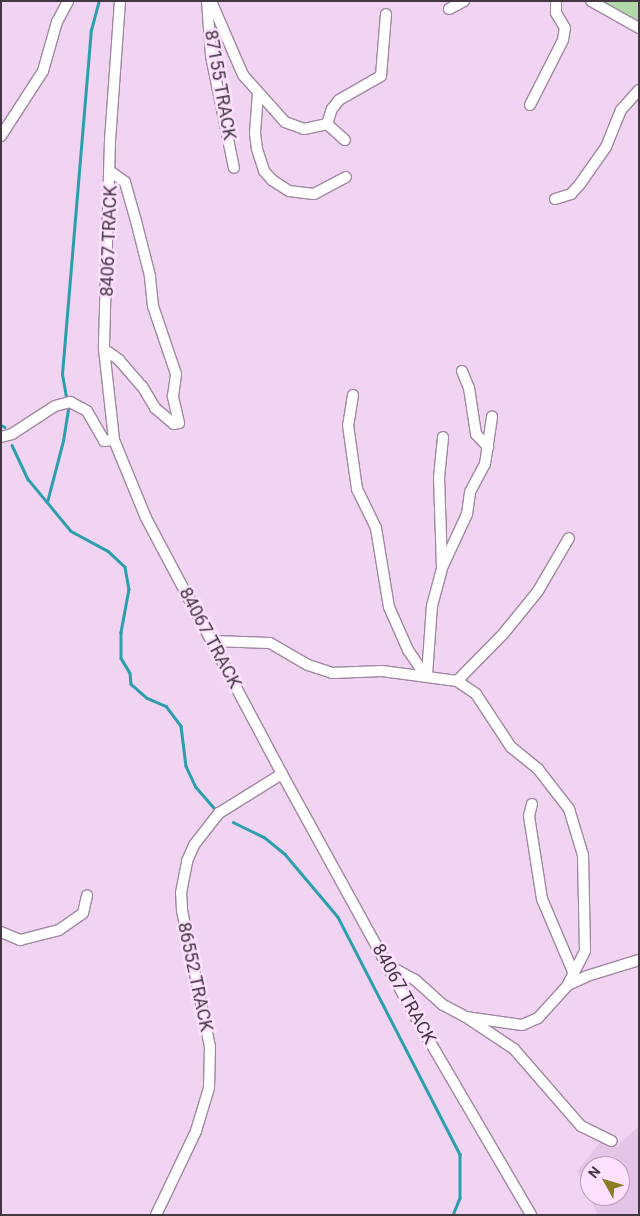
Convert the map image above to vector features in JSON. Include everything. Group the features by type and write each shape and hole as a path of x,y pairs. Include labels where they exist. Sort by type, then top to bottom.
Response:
{"street":[{"path":"1,136 43,71 57,22 68,1"},
{"name":"84067 TRACK","path":"120,1 115,46 104,349 114,440 133,493 282,774 388,965 531,1215"},
{"name":"87155 TRACK","path":"207,1 212,56 234,168"},
{"path":"211,1 243,75 258,93 293,127 309,129 327,124"},
{"path":"449,9 464,1"},
{"path":"530,105 563,40 565,28 556,13 556,1"},
{"path":"591,1 639,28"},
{"path":"327,124 332,109 338,100 380,78 386,14"},
{"path":"555,199 572,194 606,147 621,110 639,90"},
{"path":"258,93 256,141 261,163 272,180 289,191 314,194 346,177"},
{"path":"327,124 345,140"},
{"path":"104,349 119,360 142,386 155,408 174,424 179,423 173,396 176,374 153,306 150,276 136,221 125,182 119,174 111,172"},
{"path":"462,371 469,388 476,434 488,447"},
{"path":"353,395 348,425 357,489 376,528 389,607 408,650 426,674"},
{"path":"1,437 12,434 55,406 70,402 87,411 104,441 114,440"},
{"path":"426,674 432,606 442,568 468,514 470,492 483,470 492,417"},
{"path":"442,568 439,478 443,437"},
{"path":"457,681 504,633 538,591 569,538"},
{"path":"213,641 270,643 308,665 332,673 382,671 426,674 457,681 476,694 511,748 554,786 573,816 583,855 586,924 583,957 568,985 543,1012 528,1024 510,1025 466,1016"},
{"name":"86552 TRACK","path":"156,1215 196,1131 209,1088 210,1047 182,910 182,881 187,861 194,845 218,813 282,774"},
{"path":"532,804 529,816 542,899 574,974"},
{"path":"1,932 20,940 59,930 83,913 87,895"},
{"path":"568,985 639,960"},
{"path":"388,965 409,976 442,1005 466,1016 514,1050 581,1126 612,1141"}],"shaded area":[{"path":"639,1126 639,1215 598,1215 594,1206 630,1206 630,1156 589,1156 602,1140 616,1147"}],"green space":[{"path":"598,1 639,1 639,24"}],"waterway":[{"path":"66,397 62,374 91,30 99,1"},
{"path":"47,502 63,441 68,408"},
{"path":"1,425 5,427"},
{"path":"12,445 28,479 71,531 108,551 125,567 129,589 121,632 121,658 130,673 131,684 147,698 166,706 181,726 186,766 196,787 214,808"},
{"path":"233,822 264,837 285,854 338,917 460,1154 460,1198 453,1215"}]}
